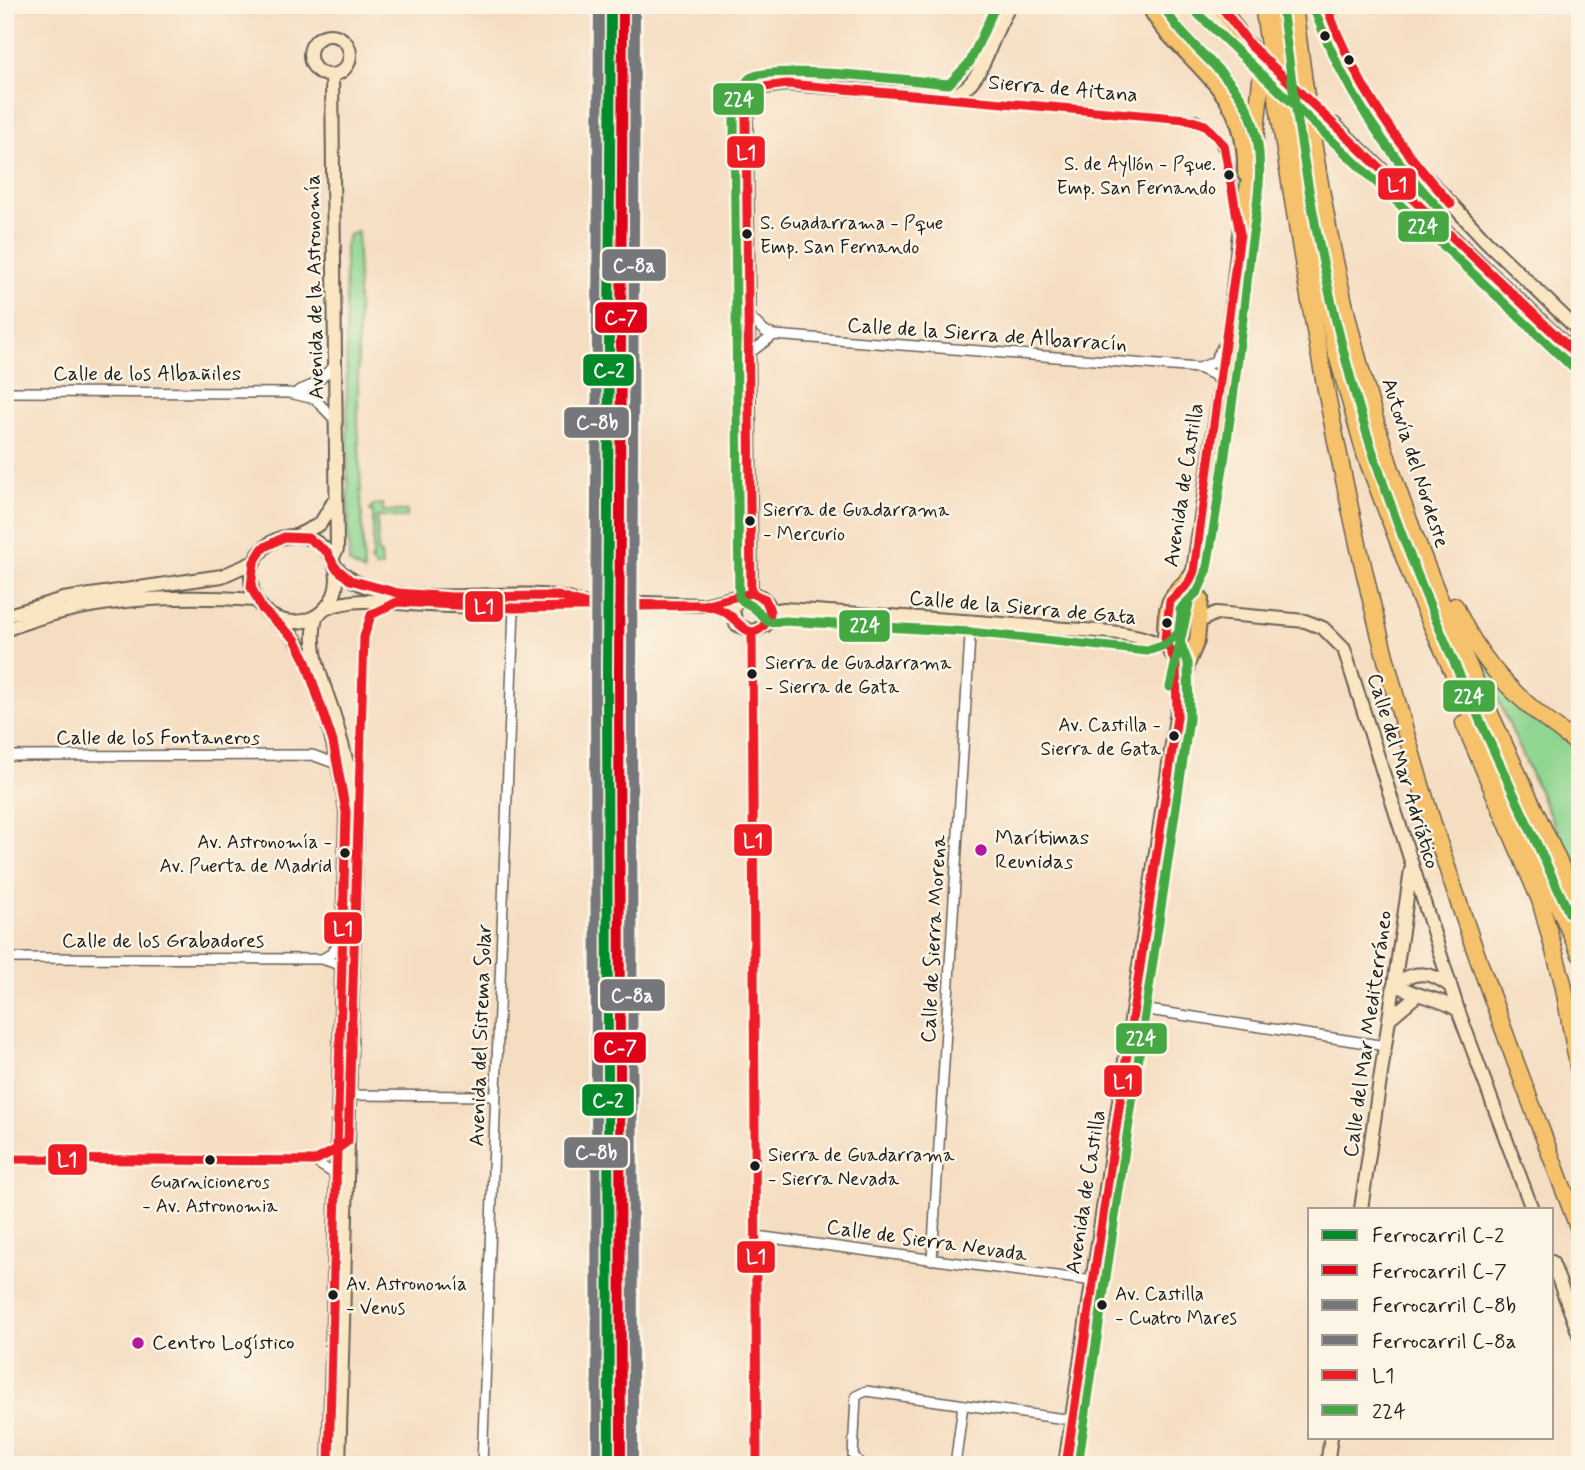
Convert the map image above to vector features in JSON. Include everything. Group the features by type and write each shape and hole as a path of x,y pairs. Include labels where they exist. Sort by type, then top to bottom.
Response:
{"highway":[{"path":"1220,5 1238,32"},
{"path":"1241,226 1263,80 1262,5"},
{"path":"1262,5 1292,202 1340,466 1395,694 1427,805 1489,987 1580,1232"},
{"name":"Autovía del Nordeste","path":"1276,5 1306,201 1335,348 1366,457 1420,599 1580,954"},
{"name":"Autovía del Nordeste","path":"1294,5 1323,199 1354,342 1385,451 1448,616 1580,908"},
{"path":"1317,5 1340,60 1369,104"},
{"path":"1385,451 1457,612 1478,650 1497,676 1532,712 1580,745"},
{"path":"1420,599 1440,668 1540,900 1563,983 1580,1077"}],"main road":[{"path":"1149,5 1163,29 1224,94 1241,123 1246,150 1241,226 1221,386"},
{"name":"Avenida de Castilla","path":"1177,717 1176,664 1165,643 1170,601 1188,584 1194,571 1221,386"},
{"path":"1180,590 1194,591 1200,597"},
{"name":"Avenida de Castilla","path":"1066,1465 1177,717 1191,653 1197,641 1200,597"},
{"path":"1170,652 1191,653"}],"street":[{"path":"945,98 960,93 973,81 1011,5"},
{"path":"1206,5 1250,45"},
{"path":"1326,5 1369,104 1425,177 1485,240 1580,332"},
{"name":"Avenida de la Astronomía","path":"332,75 337,549 334,563"},
{"name":"Sierra de Aitana","path":"747,312 746,118 757,88 786,84 1196,120 1212,131 1227,152 1241,226"},
{"path":"1334,124 1580,358"},
{"path":"747,312 764,331 774,335"},
{"path":"747,312 751,593"},
{"path":"1198,369 1214,362 1229,333"},
{"path":"747,355 774,335"},
{"name":"Calle de la Sierra de Albarracín","path":"774,335 1198,369"},
{"name":"Calle de los Albañiles","path":"289,393 315,384 335,365"},
{"path":"1198,369 1214,375 1221,386"},
{"name":"Avenida de Castilla","path":"1200,597 1200,573 1224,405 1221,386"},
{"name":"Calle de los Albañiles","path":"5,392 289,393 315,399 335,420"},
{"path":"5,616 63,599 222,576 254,562 273,541 296,536 320,524 336,498"},
{"path":"296,536 320,544 350,580 384,590 441,597 558,596 584,604"},
{"path":"254,562 251,587 255,600 295,639 336,738 337,764 346,812 338,1076 342,1145 339,1465"},
{"path":"329,1465 336,1175 350,1093 356,811 314,655 313,636 321,613 334,596 337,581 334,563"},
{"path":"272,617 294,623 346,601 364,600 425,606 514,607 648,603 703,605 738,599 751,593 765,599 771,611 766,625 752,632 744,630 733,618 703,605"},
{"path":"5,630 65,611 149,599 189,596 255,600"},
{"path":"492,597 514,607 538,597"},
{"name":"Calle del Mar Adriático","path":"1200,597 1217,606 1264,613 1268,617"},
{"path":"733,618 738,599"},
{"name":"Avenida del Sistema Solar","path":"482,1465 514,607"},
{"name":"Calle de la Sierra de Gata","path":"771,611 784,609 971,620 1147,639 1170,652"},
{"name":"Calle del Mar Adriático","path":"1200,621 1216,613 1305,621 1322,628 1344,649 1458,1010 1532,1208"},
{"name":"Calle de Sierra Morena","path":"932,1260 971,620"},
{"name":"Calle de la Sierra de Gata","path":"1147,639 1167,626"},
{"path":"752,632 757,1465"},
{"path":"312,755 336,738"},
{"name":"Calle de los Fontaneros","path":"5,756 312,755 337,764"},
{"name":"Calle del Mar Mediterráneo","path":"1361,1208 1412,865"},
{"path":"322,959 331,954 341,940"},
{"name":"Calle de los Grabadores","path":"5,958 322,959 340,965"},
{"path":"340,965 350,981 352,994"},
{"path":"1395,983 1416,973 1426,973 1450,986"},
{"path":"1395,983 1416,996 1438,999 1458,1010"},
{"path":"1390,1018 1416,996"},
{"path":"1135,1007 1386,1046"},
{"path":"338,1076 350,1093"},
{"path":"338,1105 350,1093 495,1096"},
{"path":"5,1160 314,1161 342,1145"},
{"path":"314,1161 336,1175"},
{"name":"Calle de Sierra Nevada","path":"756,1236 1094,1280"},
{"path":"1554,1267 1580,1337"},
{"path":"861,1465 853,1455 856,1396 866,1391 1072,1420"},
{"path":"955,1465 963,1405"},
{"path":"1327,1465 1331,1438"}],"green space":[{"path":"358,232 358,421 364,572 349,563 345,246 349,235"},
{"path":"383,504 383,511 407,511 407,517 377,517 378,553 381,554 382,567 375,567 370,560 373,559 373,512 370,511 373,505"},
{"path":"1480,659 1580,752 1580,883"}],"tunnel":[{"path":"1304,95 1334,124"}],"railway":[{"path":"619,1465 622,5"}],"rail line":[{"name":"C-8b","path":"597,1465 595,673 599,5"},
{"name":"C-2","path":"609,1465 607,673 611,5"},
{"name":"C-7","path":"621,1465 619,673 623,5"},
{"name":"C-8a","path":"633,1465 635,5"}],"transit line":[{"name":"224","path":"996,5 970,62 949,84 845,74 785,72 750,78 742,91 734,118 739,597 768,622 970,632 1147,651 1165,645 1176,635"},
{"name":"224","path":"1078,1465 1189,719 1188,663 1178,636 1182,607 1198,591 1206,573 1230,418 1259,190 1256,135 1243,101 1233,86 1172,20 1163,5"},
{"name":"L1","path":"1220,5 1250,45 1580,358"},
{"name":"L1","path":"1326,5 1350,60 1378,111 1412,158 1451,204"},
{"name":"224","path":"1282,7 1317,234 1342,346 1374,456 1394,515 1440,630 1569,913"},
{"name":"224","path":"1314,9 1338,65 1367,117 1402,166 1442,212"},
{"name":"224","path":"1198,14 1572,367"},
{"name":"L1","path":"751,593 746,118 757,88 787,84 1186,119 1205,125 1224,145 1240,234 1194,571 1188,584 1170,601 1165,638 1176,664 1177,717 1066,1465"},
{"name":"L1","path":"337,1149 346,812 333,742 305,659 295,639 262,609 251,587 254,562 263,548 284,537 308,538 327,552 335,567 350,580 398,593 452,597 558,596 584,604 703,605"},
{"name":"L1","path":"751,593 765,599 770,612 765,624 754,632 744,628 723,611 703,605 751,593"},
{"name":"L1","path":"337,1149 348,1141 364,637 371,615 397,602 514,608 703,605"},
{"name":"224","path":"1170,687 1189,603 1180,610"},
{"name":"L1","path":"752,632 757,1465"},
{"name":"L1","path":"5,1159 314,1161 337,1149"},
{"name":"L1","path":"329,1465 337,1149"}],"place":[{"name":"S. de Ayllón - Pque. Emp. San Fernando","path":"1229,175"},
{"name":"S. Guadarrama - Pque Emp. San Fernando","path":"747,234"},
{"name":"Sierra de Guadarrama - Mercurio","path":"750,521"},
{"name":"Sierra de Guadarrama - Sierra de Gata","path":"752,674"},
{"name":"Av. Castilla - Sierra de Gata","path":"1174,736"},
{"name":"Marítimas Reunidas","path":"981,850"},
{"name":"Av. Astronomía - Av. Puerta de Madrid","path":"345,853"},
{"name":"Guarnicioneros - Av. Astronomia","path":"210,1160"},
{"name":"Sierra de Guadarrama - Sierra Nevada","path":"755,1166"},
{"name":"Av. Astronomía - Venus","path":"333,1295"},
{"name":"Av. Castilla - Cuatro Mares","path":"1102,1305"},
{"name":"Centro Logístico","path":"138,1343"}]}
